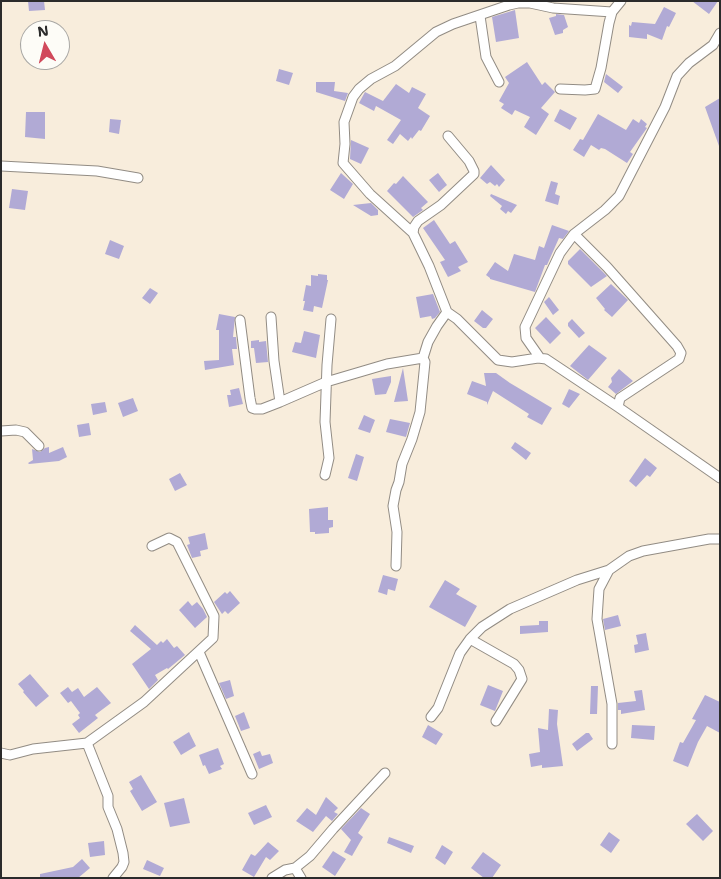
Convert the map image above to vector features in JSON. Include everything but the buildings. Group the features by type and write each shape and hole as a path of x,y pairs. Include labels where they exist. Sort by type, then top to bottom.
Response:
{"street":[{"path":"560,89 596,89 612,12 621,1"},
{"path":"612,12 553,8 530,3 511,3 436,32 395,66 364,84 353,97 344,122 345,144 343,163 370,194 413,233 430,266 447,312 464,325 498,360 512,362 540,358 546,359 720,478"},
{"path":"480,16 486,57 499,82"},
{"path":"540,358 526,338 525,327 560,252 574,234 605,210 619,196 665,107 677,76 689,62 712,45 720,33"},
{"path":"413,233 418,221 441,205 474,174 469,161 448,136"},
{"path":"1,166 97,171 138,178"},
{"path":"574,234 607,267 677,346 681,353 679,359 620,398 618,407"},
{"path":"396,566 397,532 393,506 402,464 412,440 420,412 425,362 423,358 428,342 447,312"},
{"path":"271,317 274,361 280,402"},
{"path":"325,475 329,458 325,422 331,319"},
{"path":"240,320 252,408 255,409 262,409 326,382 373,368 423,358"},
{"path":"1,431 16,430 25,432 39,446"},
{"path":"1,753 10,755 33,749 87,743 144,702 213,638 214,616 177,542 168,538 152,546"},
{"path":"431,717 442,698 455,662 470,639 482,627 510,609 577,580 609,570 629,556 643,550 720,539"},
{"path":"609,570 599,589 596,619 612,704 612,744"},
{"path":"470,639 514,664 519,670 522,679 496,721"},
{"path":"199,652 252,774"},
{"path":"87,743 108,796 108,807 117,829 123,853 124,862 122,867 112,878"},
{"path":"272,878 285,870 295,868 310,856 385,773"},
{"path":"295,868 301,878"}]}
